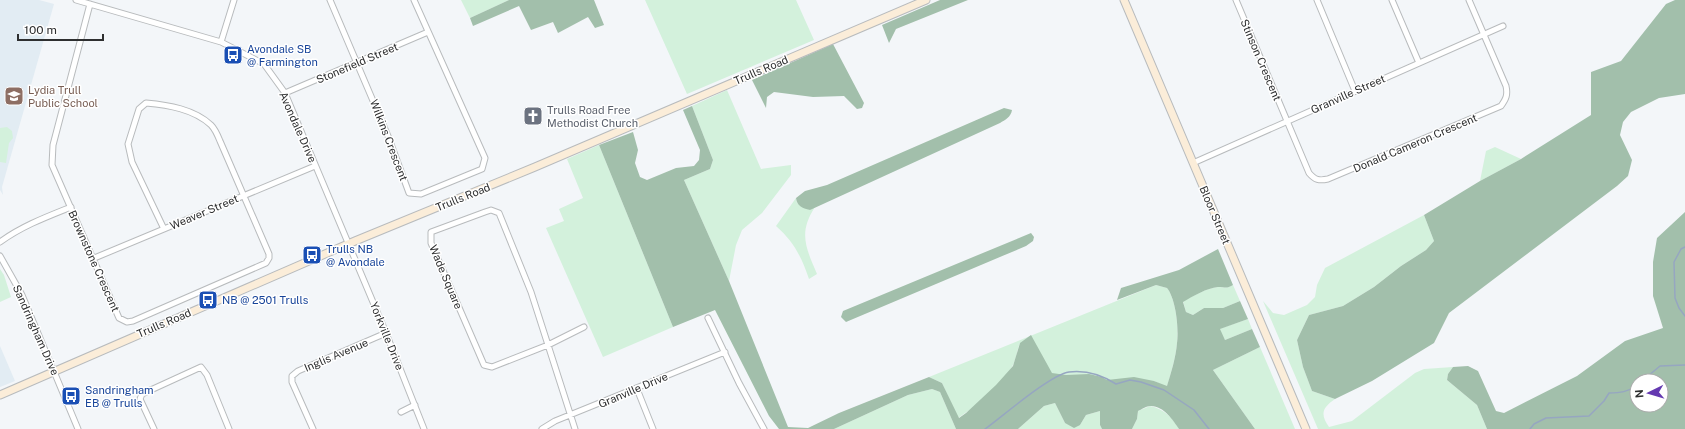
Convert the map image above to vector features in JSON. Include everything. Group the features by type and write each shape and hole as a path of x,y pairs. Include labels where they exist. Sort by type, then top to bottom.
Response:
{"street":[{"name":"Avondale Drive","path":"76,0 221,42 264,64 285,94 349,244"},
{"path":"221,42 234,0"},
{"name":"Wilkins Crescent","path":"330,0 388,136 409,194 421,194 482,169 485,158 414,0"},
{"name":"Trulls Road","path":"0,395 349,244 535,167 926,0"},
{"name":"Bloor Street","path":"1124,0 1306,429"},
{"name":"Stinson Crescent","path":"1236,0 1287,120"},
{"path":"1317,0 1355,91"},
{"path":"1392,0 1419,63"},
{"path":"1469,0 1484,34"},
{"name":"Brownstone Crescent","path":"90,4 52,145 52,165 119,318 127,322 133,321 266,263 269,258 269,254 244,196"},
{"name":"Granville Street","path":"1193,163 1287,120 1503,26"},
{"name":"Stonefield Street","path":"285,94 428,32"},
{"name":"Donald Cameron Crescent","path":"1287,120 1309,173 1314,179 1321,181 1491,111 1501,106 1506,100 1507,93 1506,86 1484,34"},
{"path":"164,229 132,162 128,144 139,109 146,102 166,105 190,112 211,125 220,141 244,196"},
{"name":"Weaver Street","path":"92,259 315,166"},
{"path":"0,242 13,232 71,207"},
{"name":"Wade Square","path":"548,345 492,367 484,365 431,244 431,232 491,210 499,213 531,292 575,429"},
{"name":"Yorkville Drive","path":"349,244 424,429"},
{"name":"Sandringham Drive","path":"0,256 22,295 78,429"},
{"path":"708,318 764,429"},
{"path":"548,345 584,327"},
{"name":"Inglis Avenue","path":"313,429 292,382 292,376 298,371 386,333"},
{"name":"Granville Drive","path":"542,429 555,421 571,416 725,352"},
{"path":"154,429 140,399 142,394 201,367 207,375 229,429"},
{"path":"636,389 652,429"},
{"path":"402,412 415,405"}],"shaded area":[{"name":"Lydia Trull Public School","path":"0,0 39,0 54,4 2,187 3,195 0,190"},
{"path":"0,346 15,381 0,387"}],"green space":[{"path":"461,0 509,0 470,18"},
{"path":"509,0 594,0 604,25 595,28 588,17 558,33 553,22 531,30 519,6 473,26 470,18"},
{"path":"645,0 796,0 814,40 687,94"},
{"path":"940,0 968,0 896,29 889,43 882,25"},
{"path":"1675,0 1685,0 1685,94 1659,98 1631,112 1623,122 1620,135 1632,160 1628,176 1617,186 1449,313 1434,343 1372,381 1335,399 1312,391 1303,367 1297,340 1309,315 1343,306 1374,287 1401,266 1426,250 1434,241 1424,215 1480,181 1521,159 1591,115 1591,72 1621,61 1666,4"},
{"path":"833,44 864,103 862,108 857,109 844,96 813,97 774,92 767,97 766,108 752,80"},
{"path":"727,90 761,169 791,165 791,175 762,213 742,230 736,245 729,281 684,180 710,169 713,160 692,106"},
{"path":"692,106 713,160 710,169 684,180 729,281 788,427 808,428 839,413 929,377 942,383 959,418 996,385 1013,366 1020,343 1031,335 1052,373 1066,375 1089,374 1102,377 1107,380 1134,377 1154,381 1167,386 1178,337 1173,299 1167,288 1156,285 1117,300 1121,288 1179,270 1218,249 1233,285 1209,289 1183,302 1186,312 1193,315 1204,308 1223,308 1240,301 1248,319 1220,329 1225,340 1252,329 1260,347 1213,370 1255,429 1179,429 1163,410 1155,406 1146,407 1138,411 1137,419 1132,429 1102,429 1100,425 1100,411 1086,415 1080,425 1074,428 1065,423 1055,403 1044,406 1018,429 956,429 940,392 932,389 908,395 834,429 779,429 769,416 715,310 673,327 599,145 633,132 638,150 635,163 640,177 647,180 676,168 694,166 699,160 700,150 683,110"},
{"path":"1004,108 1012,110 1008,118 1000,123 810,210 797,203 796,198 805,191 827,185"},
{"path":"7,127 12,131 13,138 9,143 6,163 0,162 0,128"},
{"path":"599,145 673,327 603,357 546,228 564,221 559,209 583,198 567,159"},
{"path":"1495,147 1521,159 1480,181 1486,151"},
{"path":"796,198 797,203 810,210 815,207 810,216 805,233 807,248 817,274 809,279 796,250 788,238 776,226"},
{"path":"1685,212 1685,429 1487,429 1477,405 1447,380 1448,374 1453,367 1468,366 1478,371 1496,411 1504,413 1577,376 1625,341 1663,328 1653,296 1653,262 1657,238"},
{"path":"1424,215 1434,241 1426,250 1401,266 1374,287 1343,306 1309,315 1297,340 1303,367 1312,391 1335,399 1327,405 1324,412 1324,418 1329,427 1352,421 1415,373 1424,369 1453,367 1448,374 1447,380 1477,405 1487,429 1318,429 1263,301 1273,313 1284,315 1307,305 1315,297 1317,285 1325,268"},
{"path":"1031,233 1034,237 1033,241 1026,246 846,322 841,317 843,311"},
{"path":"0,269 4,275 11,297 0,302"},
{"path":"1156,285 1167,288 1170,293 1175,307 1177,322 1178,337 1167,387 1154,381 1107,380 1093,375 1058,375 1052,373 1044,367 1020,343 1012,367 1007,374 988,395 958,418 942,383 929,377"},
{"path":"1233,285 1240,301 1223,308 1204,308 1193,315 1186,312 1183,301 1209,289"},
{"path":"1248,319 1252,329 1225,340 1219,329"},
{"path":"1260,347 1295,429 1255,429 1213,370"},
{"path":"932,389 940,392 956,429 834,429 908,395"},
{"path":"1055,403 1065,423 1080,425 1086,415 1100,411 1100,425 1102,429 1018,429 1044,406"},
{"path":"1150,406 1167,414 1179,429 1132,429 1137,419 1138,411"}],"waterway":[{"path":"1685,247 1681,249 1674,262 1675,298 1679,308 1685,316"},
{"path":"1652,373 1660,366 1685,365"},
{"path":"985,429 1050,380 1069,372 1094,374 1116,384 1130,380 1141,382 1164,390 1194,410 1209,429"},
{"path":"1530,429 1534,424 1546,418 1589,416 1604,401 1609,393 1624,392 1629,390"}],"place":[{"name":"Avondale SB @ Farmington","path":"233,55"},
{"name":"Lydia Trull Public School","path":"14,96"},
{"name":"Trulls Road Free Methodist Church","path":"533,116"},
{"name":"Trulls NB @ Avondale","path":"312,255"},
{"name":"NB @ 2501 Trulls","path":"208,300"},
{"name":"Sandringham EB @ Trulls","path":"71,396"}]}
